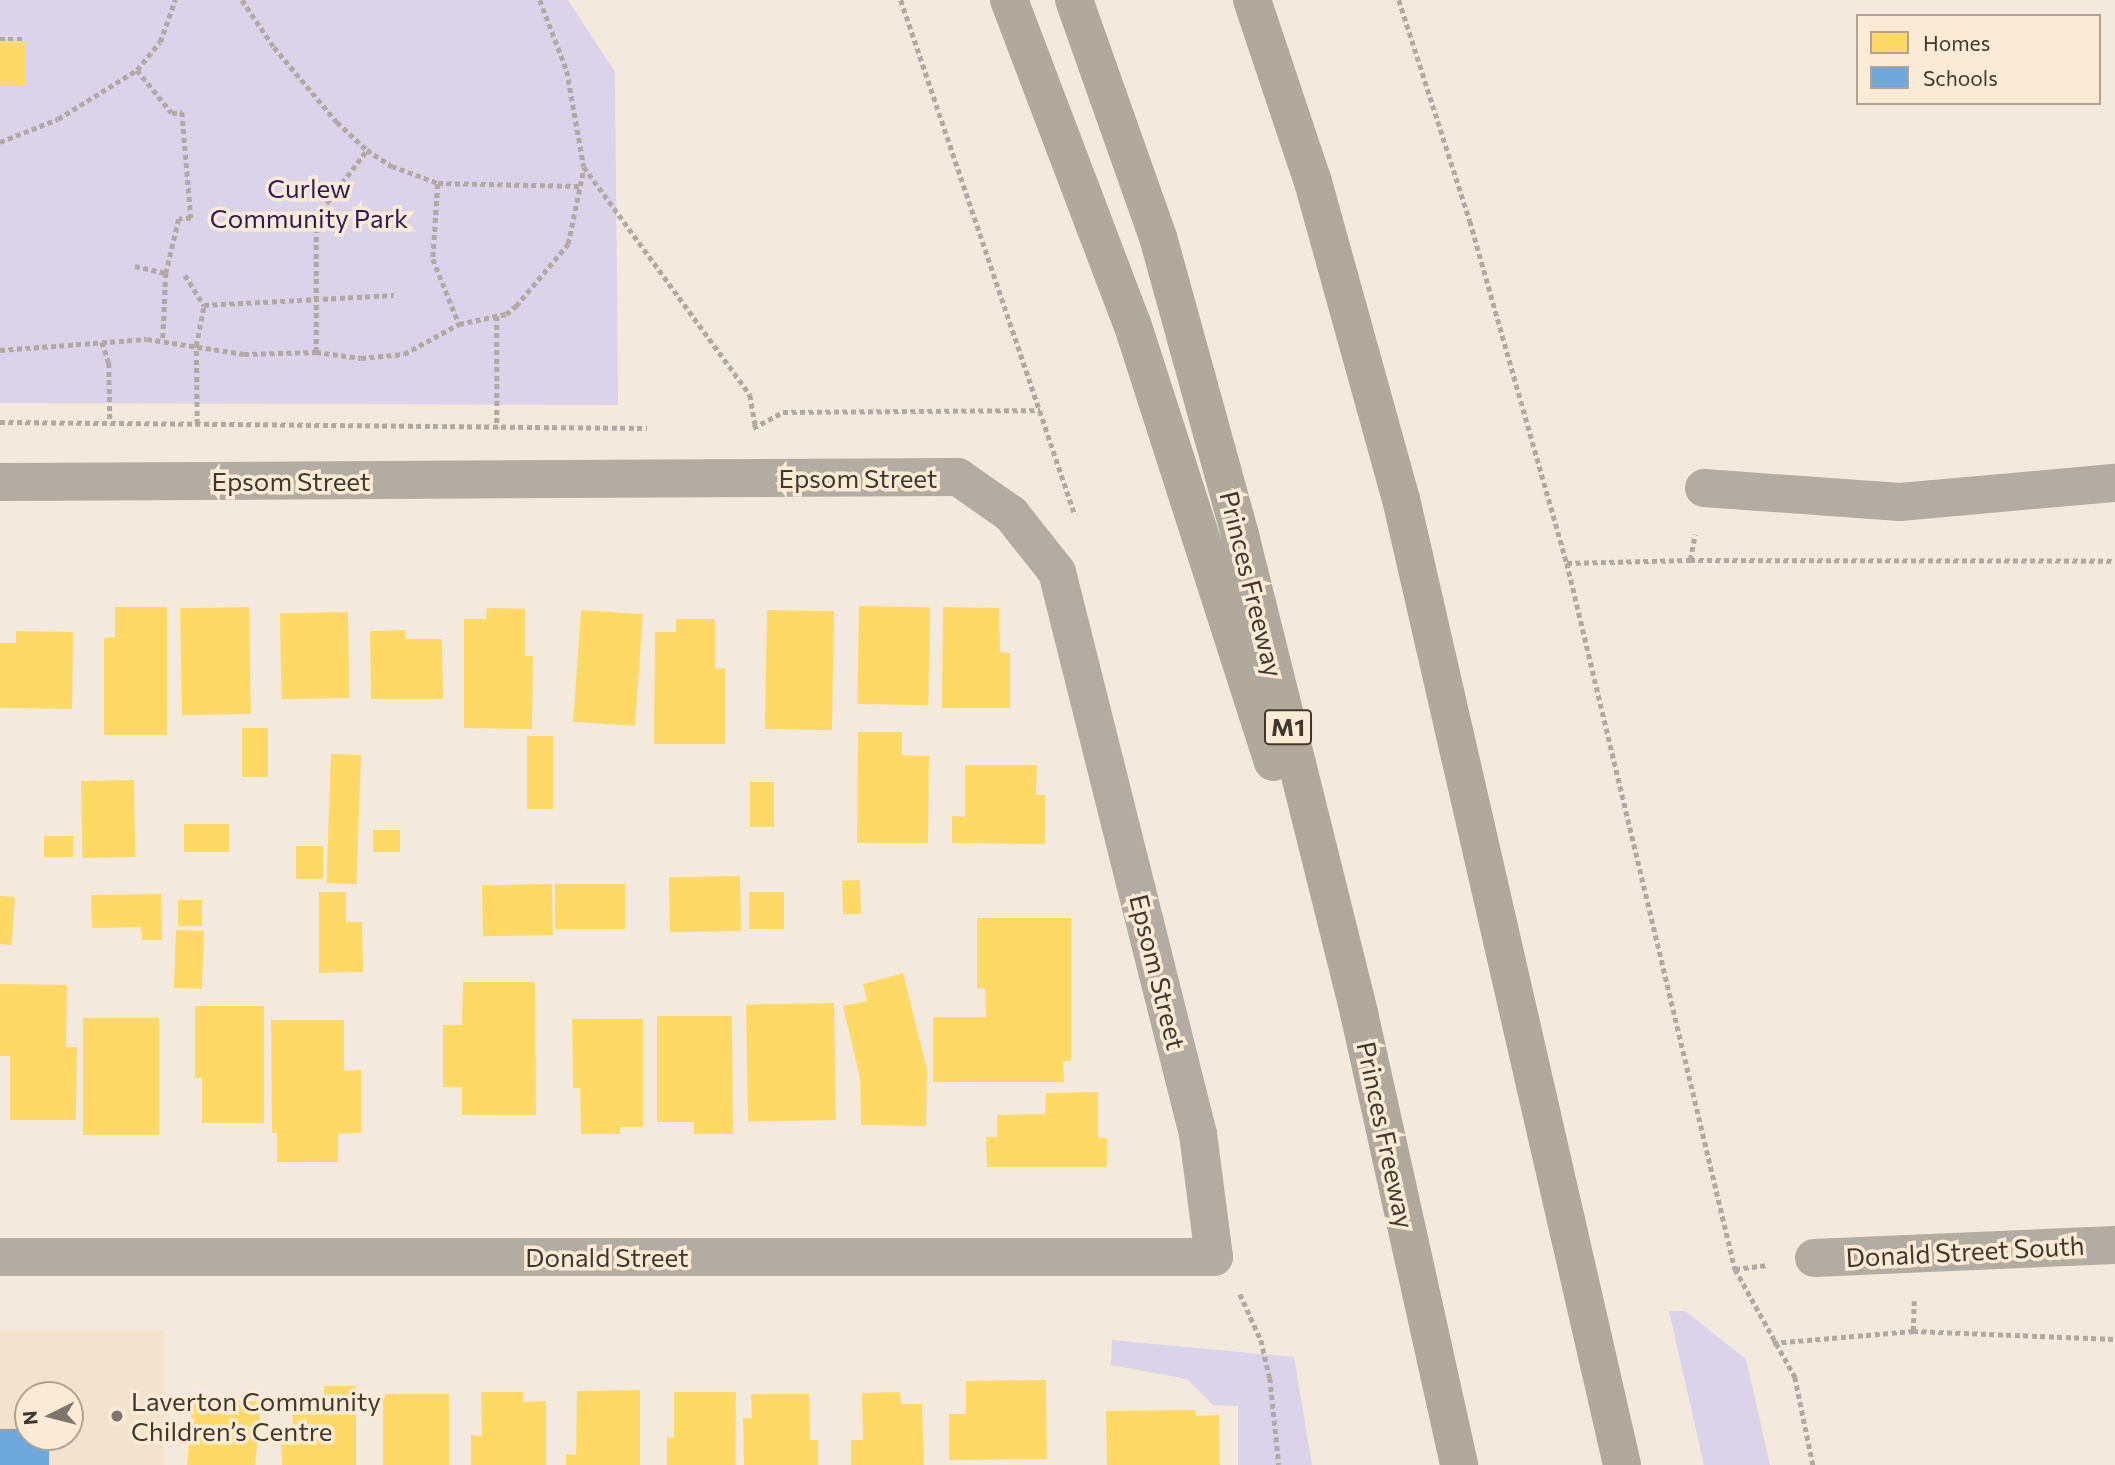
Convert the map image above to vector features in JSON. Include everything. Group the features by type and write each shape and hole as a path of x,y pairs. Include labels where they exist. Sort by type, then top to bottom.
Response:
{"highway":[{"path":"1009,0 1132,323 1252,699 1359,1013"},
{"name":"Princes Freeway","path":"1074,0 1162,250 1240,535 1359,1013 1459,1465"},
{"path":"1252,0 1313,182 1401,499 1622,1465"}],"street":[{"name":"Epsom Street","path":"0,482 958,477 1011,514 1057,572 1198,1134 1214,1257"},
{"path":"1704,488 1900,502 2115,483"},
{"name":"Donald Street South","path":"1814,1258 2115,1245"},
{"name":"Donald Street","path":"0,1257 1214,1257"}],"path":[{"path":"0,142 58,119 137,70 160,42 175,0"},
{"path":"243,0 274,47 366,150 439,183 580,186"},
{"path":"0,350 163,340 244,354 316,352 360,358 404,354 459,324 497,316 516,306 557,262 568,244 584,167 567,71 540,0"},
{"path":"1399,0 1470,221 1567,563 1735,1269 1773,1343 1795,1377 1813,1465"},
{"path":"0,39 23,38"},
{"path":"137,70 172,113 182,112 191,218 178,219 166,273 163,340"},
{"path":"316,352 316,218 366,150"},
{"path":"584,167 750,395 756,428"},
{"path":"439,183 433,259 459,324"},
{"path":"135,266 166,273"},
{"path":"185,275 204,305 196,346 197,424"},
{"path":"204,305 394,295"},
{"path":"497,316 497,428"},
{"path":"102,342 109,363 110,424"},
{"path":"742,428 756,428 783,412 1040,410"},
{"path":"0,422 660,428"},
{"path":"1690,560 1704,488"},
{"path":"1567,563 1690,560 2115,561"},
{"path":"1913,1331 1915,1252"},
{"path":"1735,1269 1814,1258"},
{"path":"1242,1298 1261,1340 1270,1378 1279,1465"},
{"path":"1773,1343 1913,1331 2115,1339"}],"shaded area":[{"name":"Laverton Community Children’s Centre","path":"0,1331 164,1331 164,1465 0,1465"}],"green space":[{"name":"Curlew Community Park","path":"0,0 568,0 615,72 618,405 0,403"},
{"path":"1669,1311 1685,1311 1746,1359 1770,1465 1704,1465"},
{"path":"1112,1340 1294,1357 1312,1465 1238,1465 1238,1406 1213,1405 1187,1379 1111,1365"}],"building: Homes":[{"path":"0,42 26,42 26,86 0,86"},
{"path":"859,606 930,607 928,705 857,704"},
{"path":"115,607 167,607 167,735 104,735 104,638 115,637"},
{"path":"249,607 251,714 182,715 180,608"},
{"path":"943,607 999,608 1000,652 1010,653 1010,708 942,708"},
{"path":"487,608 525,609 525,656 533,656 532,729 464,728 464,619 486,619"},
{"path":"581,610 643,614 635,726 573,722"},
{"path":"767,610 834,611 832,730 765,729"},
{"path":"348,612 350,698 282,699 280,613"},
{"path":"676,619 715,619 715,669 725,668 725,744 654,744 655,632 676,632"},
{"path":"405,630 406,639 442,639 443,699 371,699 370,631"},
{"path":"16,631 73,632 72,709 0,708 0,643 16,643"},
{"path":"242,728 268,728 268,777 242,777"},
{"path":"858,732 902,732 902,755 929,756 928,843 857,843"},
{"path":"527,736 553,736 553,809 527,809"},
{"path":"331,754 361,755 356,884 326,883"},
{"path":"965,765 1037,765 1036,795 1045,795 1045,844 952,843 952,816 965,817"},
{"path":"134,780 135,857 82,858 81,781"},
{"path":"750,782 774,782 774,827 750,827"},
{"path":"184,824 229,824 229,852 184,852"},
{"path":"373,830 400,830 400,852 373,852"},
{"path":"44,836 73,836 73,857 44,857"},
{"path":"296,846 323,846 323,879 296,879"},
{"path":"740,876 741,931 670,932 669,877"},
{"path":"860,880 861,914 843,915 842,881"},
{"path":"552,884 553,935 483,936 482,885"},
{"path":"555,884 625,884 625,929 555,929"},
{"path":"319,892 346,892 346,922 362,922 363,972 319,973"},
{"path":"749,892 784,892 784,929 749,929"},
{"path":"161,894 162,940 142,940 141,927 92,928 91,895"},
{"path":"0,896 15,897 12,945 0,944"},
{"path":"178,900 202,900 202,926 178,926"},
{"path":"977,918 1071,918 1071,1061 1063,1061 1064,1082 933,1082 933,1017 986,1017 985,989 977,988"},
{"path":"176,930 204,931 202,989 174,988"},
{"path":"903,973 927,1069 926,1126 861,1125 860,1078 843,1006 867,1001 863,984"},
{"path":"463,982 535,982 536,1115 462,1115 462,1087 443,1087 443,1025 462,1025"},
{"path":"0,984 67,985 66,1047 77,1047 76,1120 10,1120 10,1056 0,1056"},
{"path":"834,1003 836,1120 748,1122 746,1005"},
{"path":"195,1006 264,1006 264,1123 202,1123 202,1078 195,1078"},
{"path":"657,1016 732,1016 733,1134 694,1134 694,1122 657,1122"},
{"path":"83,1018 159,1018 159,1135 83,1135"},
{"path":"572,1019 643,1019 643,1127 620,1127 620,1134 581,1134 580,1088 573,1088"},
{"path":"271,1020 344,1020 344,1071 361,1070 361,1133 338,1134 338,1162 277,1162 277,1133 272,1133"},
{"path":"1098,1092 1098,1138 1107,1138 1107,1167 987,1167 986,1137 997,1137 997,1115 1045,1114 1046,1093"},
{"path":"1046,1380 1047,1459 949,1460 949,1414 966,1414 966,1381"},
{"path":"324,1386 356,1386 356,1465 282,1465 281,1437 293,1436 292,1403 324,1403"},
{"path":"640,1390 640,1465 566,1465 566,1454 576,1455 577,1391"},
{"path":"481,1392 523,1392 523,1402 546,1401 546,1465 471,1465 471,1435 482,1436"},
{"path":"674,1392 736,1392 735,1465 667,1465 667,1437 674,1438"},
{"path":"900,1392 901,1404 922,1404 924,1465 851,1465 851,1440 863,1440 862,1393"},
{"path":"383,1394 449,1394 449,1465 383,1465"},
{"path":"751,1394 809,1394 810,1440 818,1440 818,1465 744,1465 743,1418 752,1418"},
{"path":"193,1396 261,1402 255,1465 187,1465"},
{"path":"1195,1410 1196,1416 1219,1415 1220,1465 1107,1465 1106,1411"}],"building: Schools":[{"path":"0,1429 14,1429 14,1451 49,1451 49,1465 0,1465"}],"place":[{"name":"Laverton Community Children’s Centre","path":"117,1416"}]}
